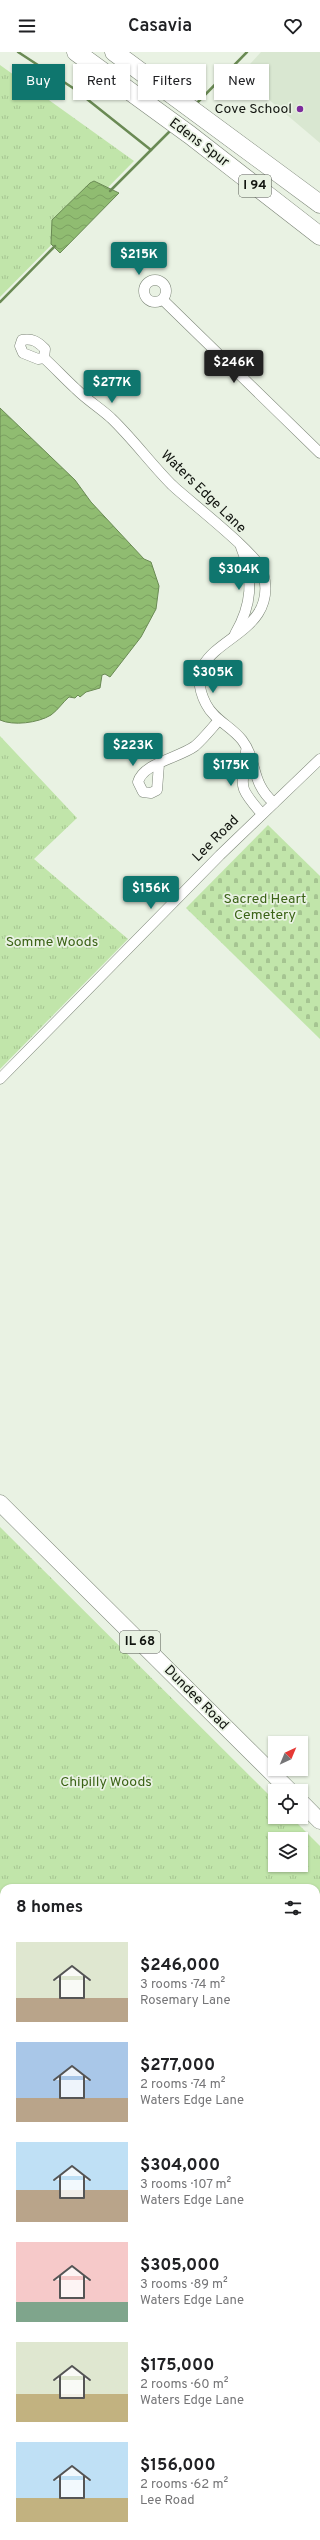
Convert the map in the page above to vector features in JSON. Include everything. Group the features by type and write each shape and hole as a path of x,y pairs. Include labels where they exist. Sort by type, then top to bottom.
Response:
{"highway":[{"name":"Edens Spur","path":"76,52 190,135 320,236"},
{"name":"Edens Spur","path":"114,52 320,204"}],"main road":[{"name":"Dundee Road","path":"0,1503 283,1784"},
{"path":"308,1809 320,1821"}],"street":[{"path":"163,300 320,453"},
{"name":"Waters Edge Lane","path":"44,358 75,389 111,418 171,483 260,564 266,592 260,613 255,621 234,635 211,654 205,663 200,681 206,705 219,720 236,734 247,747 257,783 274,803"},
{"name":"Waters Edge Lane","path":"234,635 247,610 251,586 249,572 241,547"},
{"path":"159,764 177,757 195,745 219,720"},
{"path":"247,747 242,782 247,796 262,814"},
{"name":"Lee Road","path":"0,1079 262,814 320,759"}],"shaded area":[{"name":"Cove School","path":"261,52 320,52 320,143 269,100 269,64 250,64"}],"green space":[{"path":"0,65 12,74 12,100 49,100 134,161 0,297"},
{"name":"Somme Woods","path":"0,736 77,818 34,859 128,939 0,1069"},
{"name":"Sacred Heart Cemetery","path":"268,825 320,876 320,1039 186,908"},
{"name":"Chipilly Woods","path":"0,1527 268,1794 268,1824 298,1824 306,1832 268,1832 268,1872 308,1872 308,1834 320,1846 320,1884 0,1884"}],"water":[{"path":"94,181 119,193 60,253 51,244 52,220 90,183"},
{"path":"0,408 75,480 91,502 144,559 151,562 159,586 156,609 141,637 110,677 105,674 102,675 100,688 86,692 80,697 78,695 75,698 69,697 51,715 46,718 26,723 12,723 0,720"}],"waterway":[{"path":"18,52 73,88 151,150"},
{"path":"195,105 247,52"},
{"path":"110,191 171,130"},
{"path":"0,302 55,246"}],"place":[{"name":"Cove School","path":"300,109"}]}
